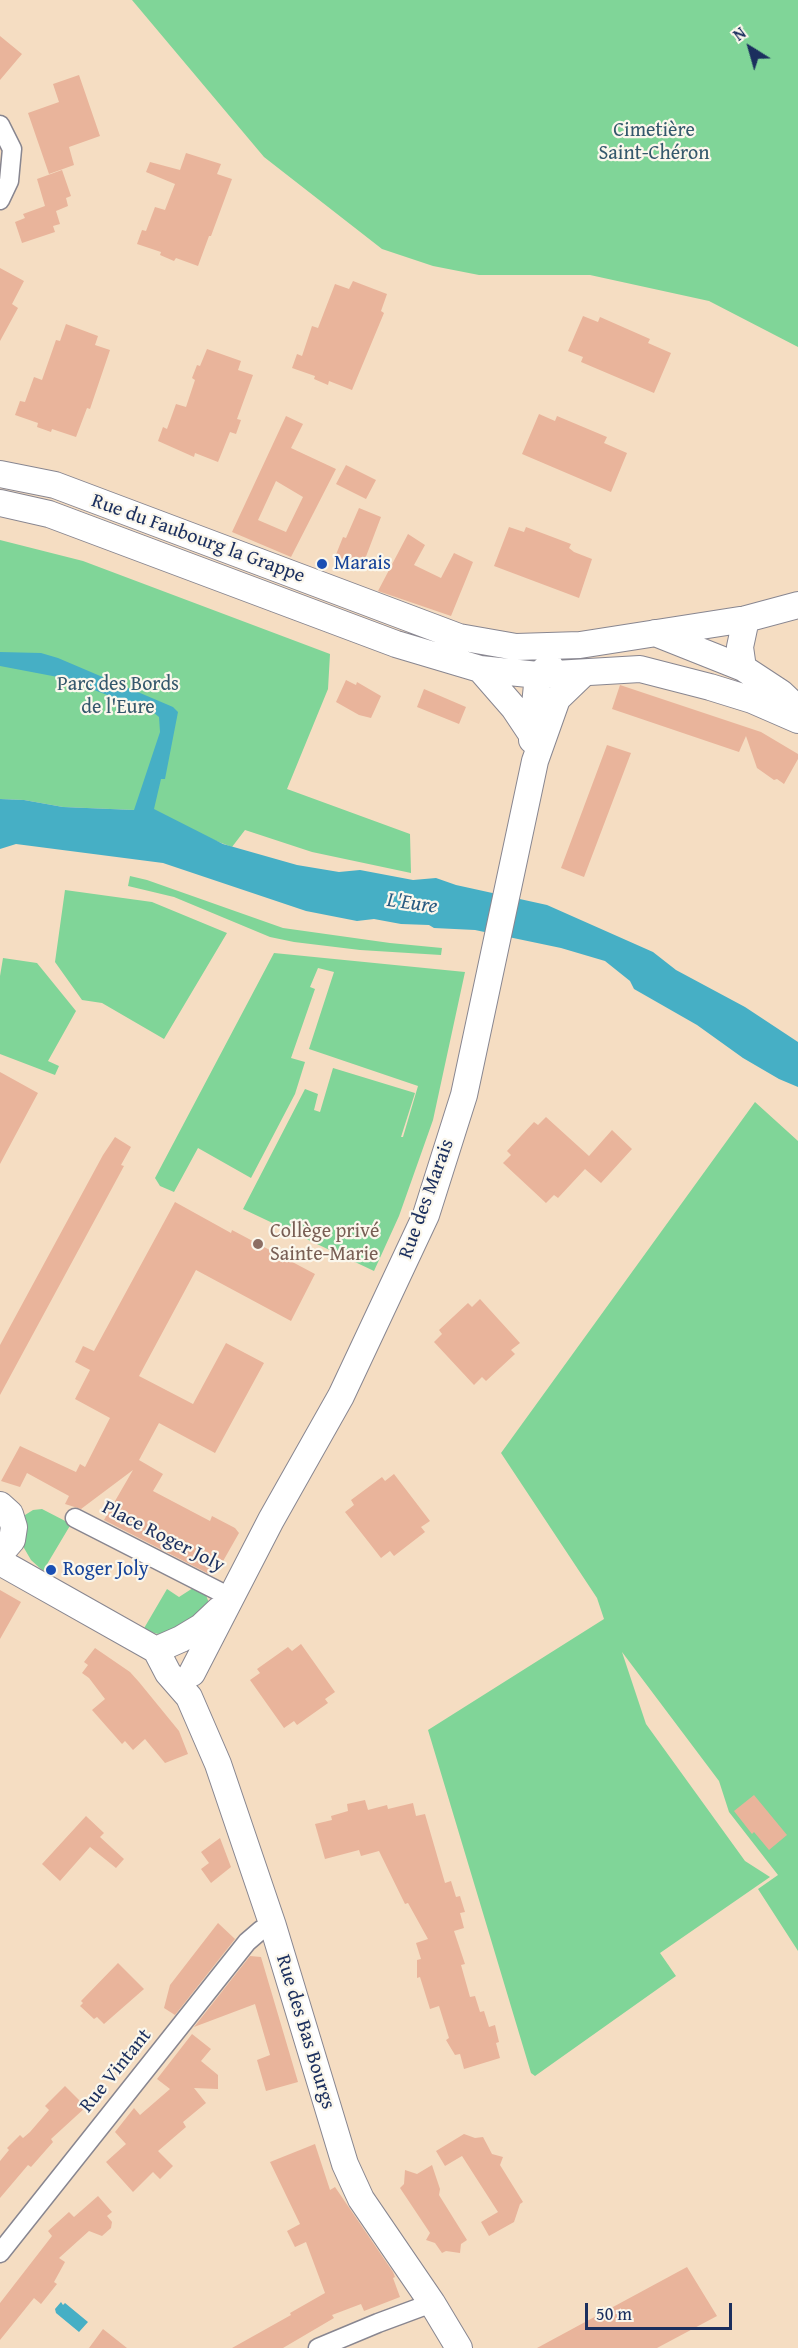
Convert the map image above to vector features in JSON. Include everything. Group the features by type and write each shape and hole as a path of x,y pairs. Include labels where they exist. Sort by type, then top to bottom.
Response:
{"main road":[{"name":"Rue du Faubourg la Grappe","path":"0,474 55,486 459,636 516,647 580,645 746,619"},
{"name":"Rue du Faubourg la Grappe","path":"0,503 48,514 396,644 480,669 538,675 640,669 752,700 798,720"},
{"path":"640,669 746,619 798,605"},
{"path":"742,668 740,647 746,619"},
{"path":"655,633 742,668 782,693 798,709"},
{"path":"538,675 580,645"},
{"path":"516,647 557,699"},
{"name":"Rue des Marais","path":"480,669 514,708 531,735"},
{"name":"Rue des Marais","path":"190,1685 228,1600 341,1396 426,1215 464,1095 535,761 557,699 584,673"},
{"name":"Rue des Marais","path":"535,761 531,735 538,675"},
{"path":"0,1505 10,1514 13,1521 14,1534 4,1552 42,1584 164,1647"},
{"name":"Rue des Marais","path":"164,1647 201,1627 228,1600"},
{"name":"Rue des Bas Bourgs","path":"164,1647 168,1673 190,1685 218,1764 273,1926 345,2164 361,2199 432,2303 459,2348"}],"street":[{"path":"0,125 12,148 9,181 0,200"},
{"name":"Place Roger Joly","path":"75,1518 228,1600"},
{"name":"Rue Vintant","path":"0,2253 247,1942 261,1930 273,1926"},
{"path":"318,2348 432,2303"}],"green space":[{"name":"Cimetière Saint-Chéron","path":"132,0 798,0 798,347 709,301 590,275 479,275 433,266 382,249 264,157"},
{"name":"Parc des Bords de l'Eure","path":"0,540 83,561 330,654 328,689 287,789 410,834 411,873 312,852 245,830 232,847 134,810 63,807 24,800 0,799"},
{"path":"130,876 283,928 442,948 441,955 360,950 270,937 174,897 128,886"},
{"path":"65,890 152,902 227,933 164,1039 102,1003 82,1000 55,962"},
{"path":"274,953 465,972 433,1120 399,1216 374,1271 243,1209 305,1089 318,1094 314,1110 320,1112 333,1068 415,1093 401,1137 403,1137 418,1086 309,1049 334,972 318,968 310,987 315,989 291,1058 305,1062 295,1094 251,1178 198,1148 174,1192 160,1186 155,1178"},
{"path":"3,958 37,963 76,1011 48,1061 59,1066 55,1075 0,1054 0,976"},
{"path":"755,1102 798,1141 798,1951 758,1889 778,1875 729,1812 719,1781 622,1652 646,1724 745,1861 770,1877 660,1953 676,1976 535,2076 531,2073 428,1730 604,1619 597,1598 501,1453"},
{"path":"42,1509 71,1524 43,1571 31,1560 24,1548 19,1527 25,1515 33,1510"},
{"path":"193,1588 206,1595 210,1606 173,1633 158,1634 143,1630 167,1589 179,1597"}],"water":[{"name":"L'Eure","path":"0,652 41,653 58,658 173,707 178,712 165,779 161,779 154,809 223,844 297,865 339,872 360,870 413,880 436,878 456,885 547,905 653,952 676,970 745,1007 798,1042 798,1087 743,1058 697,1025 634,989 630,981 605,961 561,948 475,930 434,928 429,925 401,924 374,919 357,921 306,911 163,863 16,844 0,849 0,799 24,800 63,807 134,810 160,732 159,717 154,713 63,678 0,666"},
{"path":"61,2302 88,2322 79,2332 56,2313 55,2309"}],"building":[{"path":"0,36 22,54 0,80"},
{"path":"79,75 100,136 69,147 74,165 49,174 28,113 59,102 53,84"},
{"path":"186,153 221,164 217,174 232,179 198,266 176,258 174,261 160,255 161,252 137,244 142,230 146,231 155,207 165,210 175,184 146,172 150,162 180,170"},
{"path":"62,170 71,196 66,198 68,206 56,211 60,224 53,226 55,232 22,243 15,222 25,218 23,214 45,206 37,179"},
{"path":"0,268 24,281 12,304 18,308 0,341"},
{"path":"353,281 387,294 381,311 384,313 352,390 329,381 328,385 314,379 315,376 292,368 297,354 302,356 312,326 318,328 335,284 349,289"},
{"path":"583,316 598,322 600,317 650,339 648,343 671,353 654,393 581,362 583,357 568,351"},
{"path":"66,324 98,336 95,345 110,350 90,409 87,408 76,437 37,427 38,423 15,415 20,401 25,402 34,377 42,380 56,340 60,341"},
{"path":"207,349 241,361 238,370 253,375 237,419 241,420 236,434 230,432 218,462 195,453 194,457 158,441 163,427 167,429 176,404 186,407 195,380 192,378"},
{"path":"539,414 555,421 557,416 607,437 604,443 627,453 611,492 522,454"},
{"path":"286,416 303,424 291,448 336,469 291,557 232,532","holes":["276,481 303,497 286,532 258,520"]},
{"path":"346,465 376,480 366,499 336,484"},
{"path":"359,508 381,517 362,567 335,557"},
{"path":"509,527 524,532 526,527 571,544 569,548 574,552 592,559 579,598 494,566"},
{"path":"408,534 425,545 414,565 441,578 454,553 473,562 451,616 378,591"},
{"path":"346,680 356,685 357,682 381,696 371,718 359,715 336,702"},
{"path":"620,685 761,732 798,754 798,759 784,784 777,779 774,780 757,768 746,736 739,752 612,709"},
{"path":"424,689 466,707 459,724 417,707"},
{"path":"607,745 631,753 584,877 561,868"},
{"path":"0,1072 38,1093 0,1164"},
{"path":"546,1117 589,1156 612,1130 632,1149 601,1183 585,1169 558,1198 554,1195 546,1203 503,1163 511,1155 507,1151 534,1122 538,1125"},
{"path":"115,1137 131,1147 121,1165 124,1166 0,1395 0,1345"},
{"path":"175,1202 231,1233 232,1230 315,1274 291,1321 196,1270 139,1376 193,1404 226,1343 264,1363 215,1453 159,1423 139,1460 163,1474 153,1491 210,1521 212,1516 235,1528 239,1533 218,1570 209,1574 104,1520 133,1470 81,1509 65,1504 69,1496 27,1473 20,1487 1,1481 20,1446 76,1472 80,1464 85,1467 110,1418 75,1399 90,1370 75,1362 83,1346 94,1351"},
{"path":"480,1299 520,1343 511,1350 515,1354 486,1381 482,1377 474,1385 434,1342 442,1334 439,1330 468,1303 472,1307"},
{"path":"394,1474 430,1521 421,1527 425,1532 394,1556 390,1551 381,1558 345,1512 354,1505 351,1500 382,1477 385,1481"},
{"path":"0,1590 21,1602 0,1639"},
{"path":"301,1644 335,1692 325,1699 328,1703 297,1725 294,1721 284,1728 250,1680 260,1673 257,1669 288,1647 292,1651"},
{"path":"95,1648 130,1672 139,1682 179,1731 188,1754 165,1763 145,1739 133,1750 125,1741 122,1744 92,1710 105,1699 89,1678 82,1673 88,1665 84,1662"},
{"path":"754,1795 787,1835 769,1850 754,1832 752,1834 734,1811"},
{"path":"365,1800 368,1810 387,1805 388,1809 413,1803 416,1816 425,1814 445,1883 451,1881 456,1897 460,1896 465,1912 460,1913 464,1928 454,1931 465,1964 461,1965 470,1997 475,1996 480,2012 484,2011 489,2027 495,2025 500,2058 464,2069 460,2054 455,2055 446,2040 449,2038 439,2006 430,2009 420,1977 417,1978 417,1960 421,1959 416,1943 428,1939 408,1903 405,1904 379,1851 361,1856 359,1850 325,1859 315,1824 332,1820 331,1816 348,1811 347,1804"},
{"path":"86,1816 104,1833 100,1837 124,1859 116,1868 90,1847 60,1881 42,1864"},
{"path":"220,1838 231,1867 211,1883 201,1869 209,1863 201,1852"},
{"path":"218,1923 235,1939 175,2015 164,2008 170,1985"},
{"path":"250,1956 261,1957 298,2082 266,2091 257,2060 270,2055 255,2004 194,2027"},
{"path":"118,1963 144,1989 104,2024 97,2017 94,2019 80,2006 83,2003 81,2001"},
{"path":"192,2034 211,2049 201,2061 218,2075 218,2089 194,2088 206,2103 183,2122 186,2127 158,2151 173,2166 160,2179 153,2172 133,2192 106,2162 126,2144 115,2132 134,2108 140,2115 170,2089 157,2079"},
{"path":"65,2086 86,2107 51,2139 53,2142 31,2167 28,2165 0,2198 0,2161 9,2150 7,2148 20,2135 23,2138 30,2132 49,2110 45,2106"},
{"path":"464,2134 475,2138 483,2137 492,2154 503,2157 500,2165 523,2202 520,2204 514,2222 489,2236 481,2222 498,2212 462,2156 445,2166 436,2151"},
{"path":"315,2144 330,2190 335,2187 393,2272 400,2297 364,2311 361,2304 332,2315 334,2318 283,2348 232,2348 325,2293 306,2242 295,2247 287,2231 300,2224 270,2162"},
{"path":"432,2165 440,2189 439,2195 467,2240 461,2244 460,2253 446,2251 442,2253 435,2243 426,2240 430,2233 400,2188 404,2184 405,2170 417,2174"},
{"path":"98,2196 112,2212 107,2216 112,2222 111,2228 102,2236 89,2231 59,2258 65,2262 54,2282 57,2284 41,2304 34,2298 0,2340 0,2303 52,2236 48,2231 69,2212 74,2217"},
{"path":"687,2267 717,2316 657,2348 537,2348"},
{"path":"103,2329 127,2348 89,2348"}],"place":[{"name":"Marais","path":"322,564"},
{"name":"Collège privé Sainte-Marie","path":"258,1244"},
{"name":"Roger Joly","path":"51,1570"}]}
